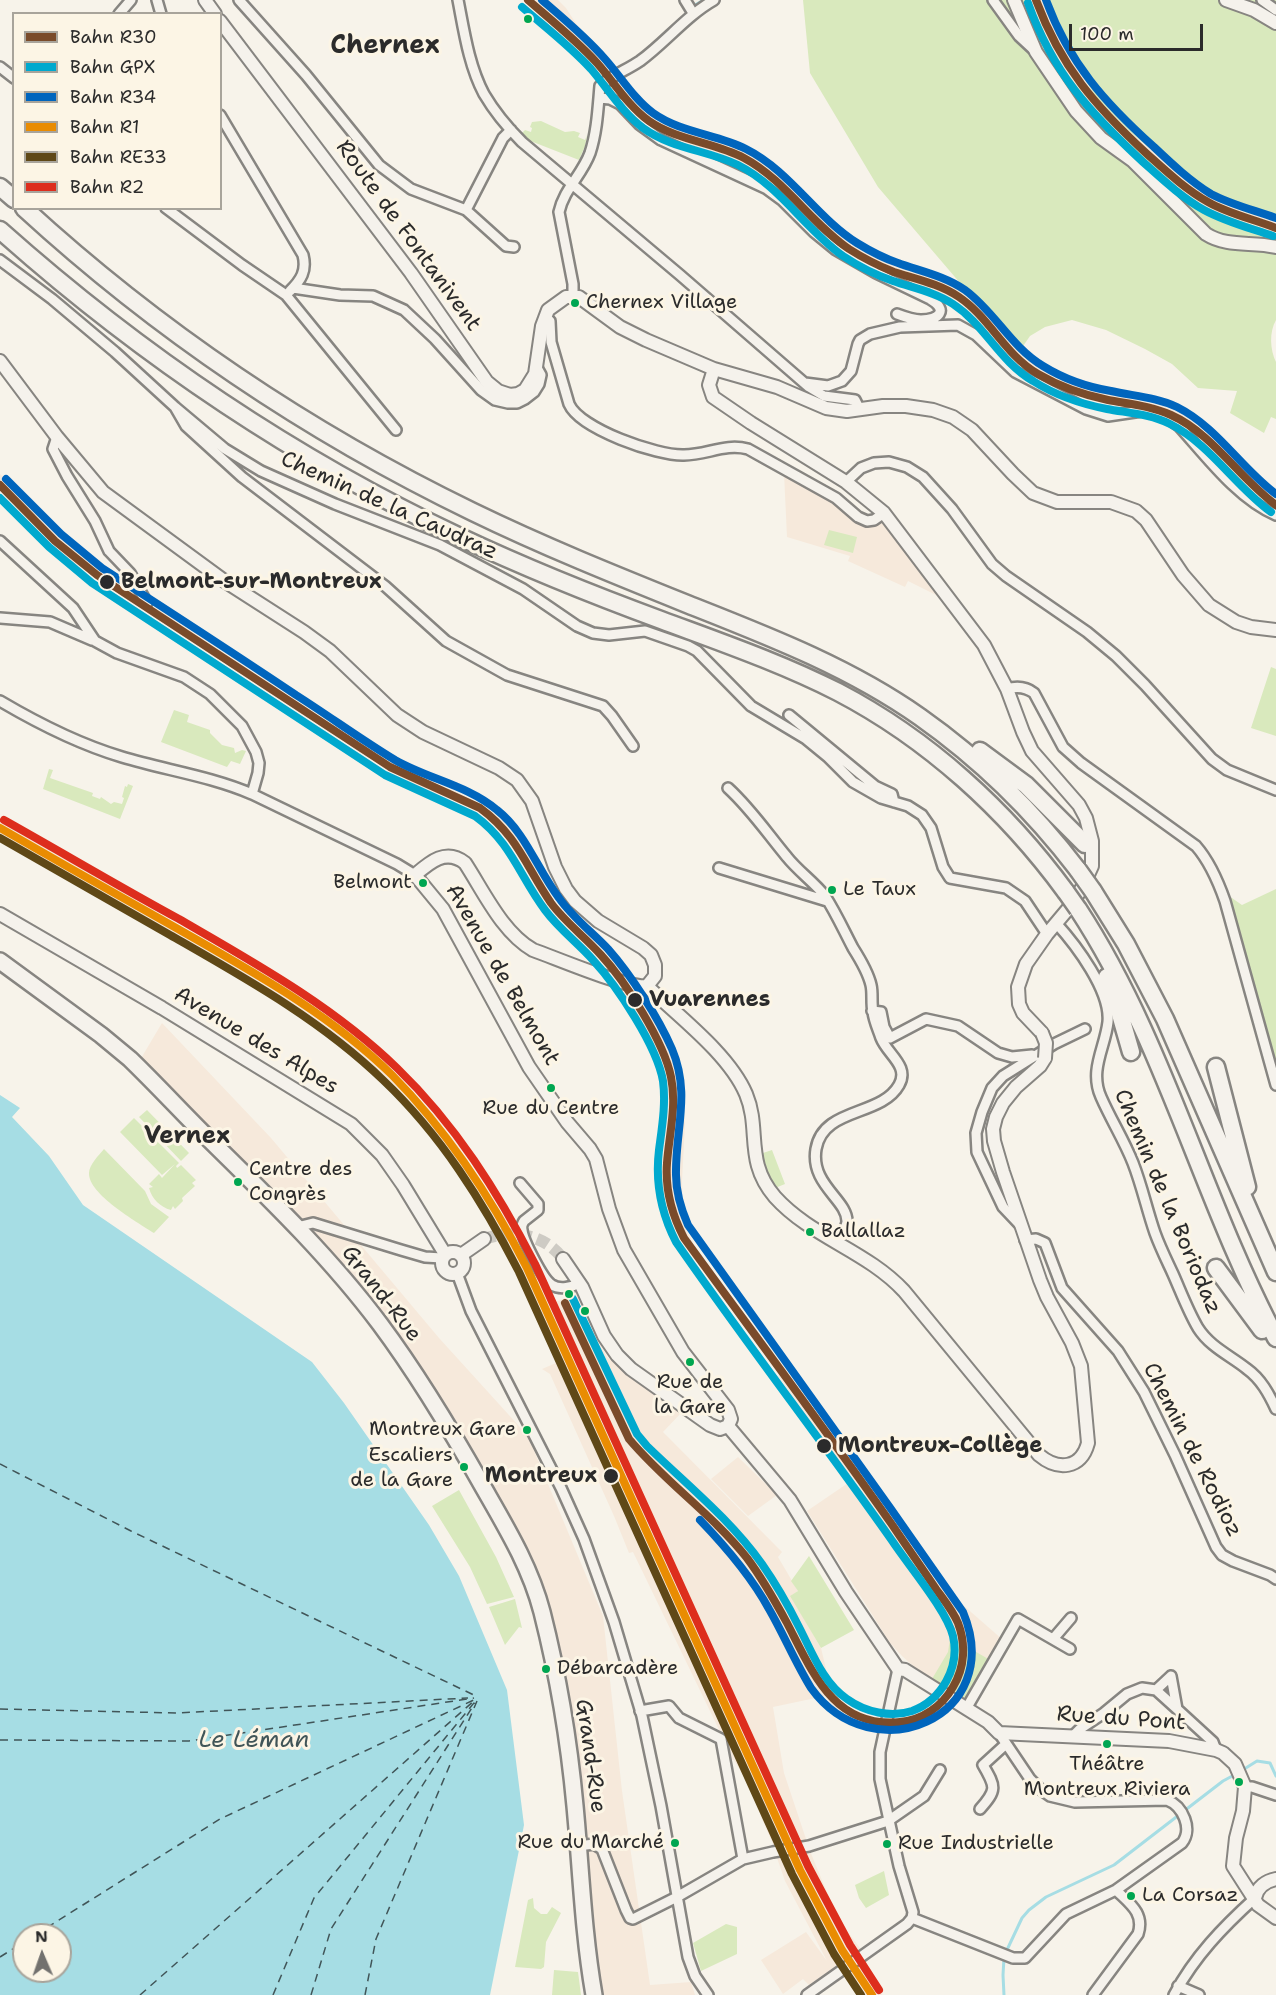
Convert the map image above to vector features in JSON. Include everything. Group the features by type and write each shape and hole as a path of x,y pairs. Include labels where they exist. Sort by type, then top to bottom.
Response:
{"highway":[{"path":"0,187 12,197"},
{"path":"26,210 147,311 223,366 303,418 385,466 470,511 557,551 806,652 849,674 973,746 1012,774 1043,801 1084,844"},
{"path":"0,230 128,336 200,387 288,443 416,515 503,556 595,595 756,656 807,678 880,717 957,773 1002,816 1037,855 1110,963 1142,1028 1228,1238 1276,1338"},
{"path":"918,716 971,756 1012,794 1044,828 1093,891 1126,944 1166,1019 1276,1272"},
{"path":"1074,907 1116,1000 1131,1052"},
{"path":"1216,1067 1260,1237"},
{"path":"1216,1268 1276,1349"}],"main road":[{"name":"Grand-Rue","path":"0,961 130,1059 301,1231 380,1324 464,1452 528,1568 542,1612 557,1680 573,1788 585,1932 594,1995"}],"street":[{"path":"121,12 131,0"},
{"path":"239,0 306,75 379,165 411,189 466,210 506,246 514,247"},
{"path":"458,0 470,54 484,94 511,130 537,157 663,260 816,392 824,396 855,400 860,410"},
{"path":"685,0 693,13"},
{"path":"573,297 573,284 560,212 561,201 589,154 594,136 600,87 641,60 693,13 714,0"},
{"path":"993,0 1019,36 1036,52"},
{"path":"1014,0 1036,52 1076,111 1092,130 1133,161 1206,234 1222,242 1276,247"},
{"path":"1229,0 1254,10 1276,23"},
{"path":"1262,0 1276,10"},
{"name":"Route de Fontanivent","path":"222,24 411,273 487,382 503,394 518,394 530,384 537,366 545,317"},
{"path":"0,67 12,74"},
{"path":"599,98 610,99 620,104 639,124 661,140 774,193 836,250 883,277 934,301 940,307 940,314"},
{"path":"222,119 303,255 306,266 304,272 290,291"},
{"path":"466,210 503,138 511,130"},
{"path":"169,210 242,265 290,291 373,296 404,310 435,339 481,390 495,400 517,403 525,399 540,384 541,375 537,366"},
{"path":"0,260 52,299 115,352 175,407 186,426 242,477 385,586 446,641 507,675 603,706 633,746"},
{"path":"290,291 396,430"},
{"path":"884,513 880,517 867,521 858,517 836,498 748,449 724,447 696,454 663,453 622,440 587,422 573,412 569,404 551,342 550,321 545,317 552,305 566,297 579,297 632,333 714,369 777,387 826,408 848,411 883,406 906,406 933,410 953,417 972,430 1012,474 1033,493 1057,502 1111,502 1136,511 1146,520 1183,574 1209,605 1236,622 1251,627 1276,630"},
{"path":"897,314 920,321 933,319 940,314"},
{"path":"940,314 976,335 1015,372 1086,409 1105,416 1151,407 1179,426 1230,482 1265,510 1276,515"},
{"path":"805,382 828,386 842,381 851,371 860,340 870,334 900,327 957,325"},
{"path":"0,361 57,437 103,492 223,580 330,651 398,715 423,732 499,768 517,780 532,801 555,867 566,889 575,901 597,921 651,955 655,964 655,976 647,986 640,987 533,950 507,929 465,863 459,858 440,857 415,875"},
{"path":"647,986 703,1038 740,1083 746,1093 750,1110 755,1159 764,1180 775,1197 802,1220 882,1269 896,1281 1039,1455 1051,1463 1063,1466 1078,1460 1086,1452 1088,1443 1081,1366 1072,1343 1047,1297 994,1142 993,1129 1003,1103 1016,1087 1040,1066 1039,1057 1046,1043 1042,1033 1023,1013 1019,1004 1018,987 1026,964 1047,934 1074,907 1092,866 1092,841 1086,818 1079,805 1032,751 1007,689 978,636 884,513 846,482 713,397 709,385 714,369"},
{"name":"Chemin de la Caudraz","path":"175,407 225,449 261,471 335,504 440,545 523,589 577,626 593,633 609,635 645,631 697,651 751,706 806,739 854,782 880,798 908,806 922,815 931,828 943,867 950,878 1006,888 1025,901 1047,934"},
{"path":"57,437 53,449 67,476 90,513 108,551 130,573 147,603"},
{"path":"846,482 861,468 874,463 889,462 907,467 923,477 952,509 992,564 1087,632 1116,656 1212,759 1227,770 1276,790"},
{"path":"0,541 73,608 95,641"},
{"path":"0,618 50,622 117,653 184,677 210,694 242,726 256,752 259,763 252,794"},
{"path":"1007,689 1020,687 1036,694 1063,747 1081,763 1196,846 1204,855 1220,884 1273,1063 1276,1085"},
{"name":"Avenue de Belmont","path":"0,701 35,722 89,747 232,786 252,794 397,864 415,875 443,909 529,1067 569,1126 596,1159 609,1209 624,1250 683,1352 728,1410 731,1419 728,1426"},
{"name":"Chemin de la Caudraz","path":"789,715 875,786 892,794 894,802"},
{"path":"728,788 747,806 788,858 827,901 871,985 872,1011 883,1042 901,1066 902,1076 893,1094 868,1108 836,1121 819,1139 816,1158 818,1173 824,1186 844,1210 846,1217 846,1227 837,1242"},
{"path":"719,868 827,901"},
{"name":"Avenue des Alpes","path":"0,914 162,1008 351,1124 382,1155 403,1185 443,1256"},
{"name":"Chemin de la Boriodaz","path":"1056,923 1076,945 1090,969 1107,1010 1107,1029 1096,1070 1100,1096 1132,1162 1155,1233 1191,1315 1209,1342 1258,1380 1276,1409"},
{"path":"872,1011 881,1012 884,1027 890,1038 926,1019 958,1026 998,1053 1012,1057 1039,1057"},
{"path":"1021,1226 1002,1207 977,1152 976,1133 981,1112 992,1088 1003,1076 1085,1029"},
{"path":"520,1183 538,1204 538,1210 534,1215 524,1221 522,1233 544,1278 553,1286 560,1287 580,1283"},
{"path":"301,1231 313,1223 425,1257 443,1256 451,1251 461,1255 464,1264 457,1273"},
{"path":"461,1255 484,1239"},
{"name":"Chemin de Rodioz","path":"1026,1240 1036,1239 1045,1243 1062,1288 1118,1351 1131,1370 1174,1455 1216,1547 1222,1555 1276,1579"},
{"path":"443,1256 441,1266 446,1272 457,1273"},
{"path":"563,1259 580,1283 604,1336 622,1361 710,1425 720,1429 728,1426 790,1500 846,1592 898,1669 880,1752 880,1779 898,1866 913,1909 912,1918 907,1924 807,1995"},
{"path":"457,1273 471,1311 544,1452 584,1539 614,1622 640,1711 661,1806 688,1957 695,1976 708,1995"},
{"path":"1053,1639 1071,1618"},
{"path":"966,1709 1018,1619 1070,1649"},
{"path":"898,1669 905,1670 988,1722 1003,1738 1030,1779 1040,1789 1060,1800 1075,1802 1164,1799 1173,1802 1178,1808 1185,1819 1188,1831 1182,1843 1116,1890 1066,1914 1028,1956 1022,1958 1013,1958 993,1951 912,1918"},
{"path":"1156,1690 1171,1676 1177,1709"},
{"path":"1072,1737 1127,1694 1137,1689 1156,1690 1213,1742 1216,1750"},
{"path":"640,1711 671,1707 679,1718 721,1739 743,1859"},
{"name":"Rue du Pont","path":"1003,1738 1072,1737 1169,1741 1216,1750 1236,1766 1244,1785"},
{"path":"980,1809 992,1794 993,1788 993,1781 983,1765 1003,1738"},
{"path":"578,1846 594,1844 602,1849 630,1918 636,1918 743,1859 809,1846 888,1821 924,1796 940,1770"},
{"path":"1276,1795 1244,1785 1244,1811 1232,1862 1234,1869 1258,1905 1276,1918"},
{"path":"1200,1995 1176,1990 1205,1948 1255,1898 1261,1887 1276,1879"},
{"path":"1093,1995 1138,1934 1140,1928 1140,1919 1136,1910 1116,1890"}],"shaded area":[{"path":"523,0 558,0 566,8 597,56 636,105 659,123 758,155 784,177 828,223 852,244 902,267 968,292 1019,352 1074,382 1103,392 1163,406 1186,415 1276,499 1276,509 1248,489 1195,433 1182,423 1155,411 1099,401 1072,393 1023,369 1000,349 980,323 958,301 880,271 842,250 763,177 734,160 692,146 655,130 631,110 593,62"},
{"path":"1030,0 1046,0 1075,65 1097,98 1129,131 1203,193 1276,220 1276,233 1212,211 1198,203 1100,116 1056,59"},
{"path":"784,473 837,505 860,524 882,523 940,597 908,581 905,587 848,561 850,556 787,537"},
{"path":"0,474 32,503 38,518 70,547 120,583 129,576 144,603 156,608 421,780 455,791 482,805 517,835 562,912 612,960 628,988 637,992 660,1023 658,1025 673,1053 682,1090 685,1124 683,1215 688,1233 699,1254 911,1546 903,1551 850,1474 848,1475 830,1450 828,1451 820,1441 822,1439 779,1375 680,1239 658,1180 660,1179 665,1134 659,1128 667,1107 670,1082 664,1061 608,969 559,918 515,846 479,811 448,797 424,790 392,772 68,559 0,489"},
{"path":"0,821 290,989 373,1052 433,1113 459,1147 516,1235 547,1299 556,1302 576,1293 591,1331 608,1358 683,1411 663,1432 782,1552 778,1557 798,1591 791,1596 821,1648 831,1690 843,1704 853,1711 863,1713 861,1722 834,1707 825,1696 773,1707 784,1773 810,1851 838,1919 869,1960 862,1965 882,1995 858,1995 845,1977 838,1982 831,1970 809,1985 803,1979 783,1994 761,1960 806,1932 827,1961 785,1881 755,1796 734,1760 726,1759 724,1740 633,1552 629,1553 550,1374 542,1369 556,1363 532,1310 534,1309 527,1294 528,1290 484,1206 448,1154 422,1120 363,1061 336,1038 281,1001 0,840"},
{"path":"162,1023 271,1138 439,1338 528,1436 603,1616 622,1791 650,1985 691,1982 695,1995 603,1995 595,1960 551,1686 539,1581 446,1412 140,1060"},
{"path":"738,1457 777,1495 748,1516 711,1479"},
{"path":"851,1481 899,1549 1003,1640 967,1701 921,1673 890,1643 807,1511"}],"green space":[{"path":"803,0 1030,0 1056,59 1100,116 1198,203 1212,211 1276,233 1276,320 1271,341 1276,362 1276,419 1271,417 1264,433 1230,413 1237,391 1198,388 1172,364 1106,330 1072,320 1045,327 1030,336 1019,352 878,187 810,73"},
{"path":"1046,0 1276,0 1276,220 1247,213 1203,193 1129,131 1097,98 1075,65"},
{"path":"541,121 565,132 580,133 578,137 585,140 587,135 579,160 528,140 521,134 525,130 531,132 532,122"},
{"path":"829,530 857,537 853,553 824,545"},
{"path":"1271,667 1276,669 1276,736 1251,728"},
{"path":"174,710 189,715 187,722 210,730 210,733 222,745 234,748 235,753 246,751 240,764 231,761 227,767 161,742"},
{"path":"49,769 53,770 50,778 93,793 92,796 100,799 101,797 111,804 114,802 122,804 125,786 127,787 128,784 133,786 120,819 43,789"},
{"path":"1276,889 1276,1067 1229,896 1242,905"},
{"path":"147,1110 189,1153 181,1161 139,1117"},
{"path":"134,1118 179,1163 177,1168 181,1165 196,1180 192,1183 195,1186 182,1198 183,1201 175,1209 173,1206 171,1210 167,1209 157,1202 149,1188 153,1187 149,1184 159,1174 162,1178 175,1164 162,1175 120,1132"},
{"path":"104,1149 145,1191 151,1204 169,1217 154,1233 115,1207 96,1190 89,1173 95,1160"},
{"path":"772,1150 785,1184 775,1188 763,1166 760,1154"},
{"path":"459,1490 496,1557 514,1597 487,1604 470,1567 432,1506"},
{"path":"809,1556 854,1630 821,1648 790,1596 798,1591 791,1581"},
{"path":"515,1599 522,1628 519,1627 505,1645 489,1607"},
{"path":"952,1638 990,1660 968,1698 964,1698 932,1679 948,1652"},
{"path":"884,1871 889,1895 866,1908 859,1898 855,1885"},
{"path":"533,1898 534,1908 541,1914 547,1914 552,1907 561,1913 546,1942 544,1967 541,1969 515,1967 528,1900"},
{"path":"726,1924 737,1927 737,1954 701,1971 693,1943"},
{"path":"554,1970 578,1972 581,1995 552,1995"}],"water":[{"name":"Le Léman","path":"0,1095 20,1108 12,1117 49,1156 83,1205 312,1362 344,1403 429,1525 459,1576 507,1690 524,1825 490,1995 0,1995"}],"waterway":[{"path":"693,6 704,0"},
{"path":"1241,1771 1257,1761 1270,1763 1276,1776"},
{"path":"1006,1952 1022,1918 1029,1910 1046,1897 1114,1865 1223,1781 1236,1774"},
{"path":"1004,1958 1004,1995"}],"ferry route":[{"path":"0,1464 131,1531 478,1697"},
{"path":"0,1709 177,1713 468,1698"},
{"path":"0,1740 189,1741 474,1698"},
{"path":"54,1923 220,1819 478,1698"},
{"path":"273,1995 314,1898 478,1698"},
{"path":"140,1995 475,1700"},
{"path":"365,1995 376,1939 477,1701"},
{"path":"311,1995 331,1929 475,1703"},
{"path":"0,1957 12,1950"}],"tunnel":[{"path":"484,1239 506,1234 527,1236 547,1244 563,1259"}],"rail line":[{"name":"R30","path":"528,0 589,55 628,101 649,121 672,133 721,148 744,158 772,178 835,239 849,249 888,270 952,292 980,315 1016,357 1038,374 1081,393 1156,409 1186,423 1200,433 1276,505"},
{"name":"R34","path":"542,0 590,43 634,95 653,113 675,125 735,144 762,158 842,232 857,243 887,259 941,277 965,290 985,308 1022,349 1051,371 1093,387 1161,401 1191,415 1217,436 1263,484 1276,494"},
{"name":"R30","path":"1036,0 1068,66 1096,102 1128,136 1184,186 1208,202 1276,228"},
{"name":"R34","path":"1046,0 1055,23 1077,63 1104,98 1136,131 1181,172 1211,194 1276,218"},
{"name":"GPX","path":"1028,3 1038,28 1061,71 1089,108 1124,144 1180,194 1204,210 1273,236"},
{"name":"GPX","path":"522,7 583,61 622,108 643,128 666,141 726,160 753,174 767,184 816,233 843,256 880,276 931,293 953,304 974,322 1021,373 1041,386 1059,395 1088,404 1155,418 1184,432 1271,512"},
{"name":"R34","path":"6,479 61,534 102,568 395,760 473,794 497,810 516,829 564,905 617,959 652,1010 678,1065 681,1112 676,1182 679,1201 688,1225 963,1612 972,1649 967,1680 951,1705 927,1722 898,1729 867,1727 837,1714 811,1688 762,1597 746,1573 700,1520"},
{"name":"R30","path":"0,485 55,541 97,575 390,767 480,808 513,841 551,903 611,967 643,1013 661,1047 671,1077 673,1110 667,1183 673,1211 684,1238 867,1490 958,1623 963,1647 960,1672 953,1687 937,1706 924,1715 908,1721 877,1722 858,1716 828,1693 816,1677 773,1598 747,1558 719,1527 658,1470 629,1439 565,1303"},
{"name":"GPX","path":"0,498 49,547 92,583 385,775 475,816 498,837 550,917 603,971 645,1034 663,1081 664,1098 658,1174 660,1198 666,1220 676,1242 927,1589 949,1626 953,1636 954,1659 946,1681 932,1699 912,1711 887,1714 854,1704 831,1685 762,1564 722,1517 637,1434 573,1299"},
{"name":"R2","path":"4,820 236,952 320,1005 397,1068 438,1112 474,1160 535,1264 808,1866 850,1945 879,1990"},
{"name":"R1","path":"0,828 234,961 317,1013 343,1032 392,1075 450,1142 499,1216 527,1268 800,1870 842,1950 872,1995"},
{"name":"RE33","path":"0,838 226,967 308,1019 359,1058 383,1080 424,1123 442,1146 491,1220 519,1272 792,1874 834,1954 861,1995"}],"place":[{"name":"Chernex Village","path":"575,303"},
{"name":"Belmont-sur-Montreux","path":"107,582"},
{"name":"Belmont","path":"423,883"},
{"name":"Le Taux","path":"832,890"},
{"name":"Vuarennes","path":"635,1000"},
{"name":"Rue du Centre","path":"551,1088"},
{"name":"Centre des Congrès","path":"238,1182"},
{"name":"Ballallaz","path":"810,1232"},
{"name":"Rue de la Gare","path":"690,1362"},
{"name":"Montreux Gare","path":"527,1430"},
{"name":"Montreux-Collège","path":"824,1446"},
{"name":"Escaliers de la Gare","path":"464,1467"},
{"name":"Montreux","path":"611,1476"},
{"name":"Débarcadère","path":"546,1669"},
{"name":"Théâtre Montreux Riviera","path":"1107,1744"},
{"name":"Rue du Marché","path":"675,1843"},
{"name":"Rue Industrielle","path":"887,1844"},
{"name":"La Corsaz","path":"1131,1896"}],"district":[{"name":"Chernex","path":"385,46"},
{"name":"Vernex","path":"187,1137"}]}
